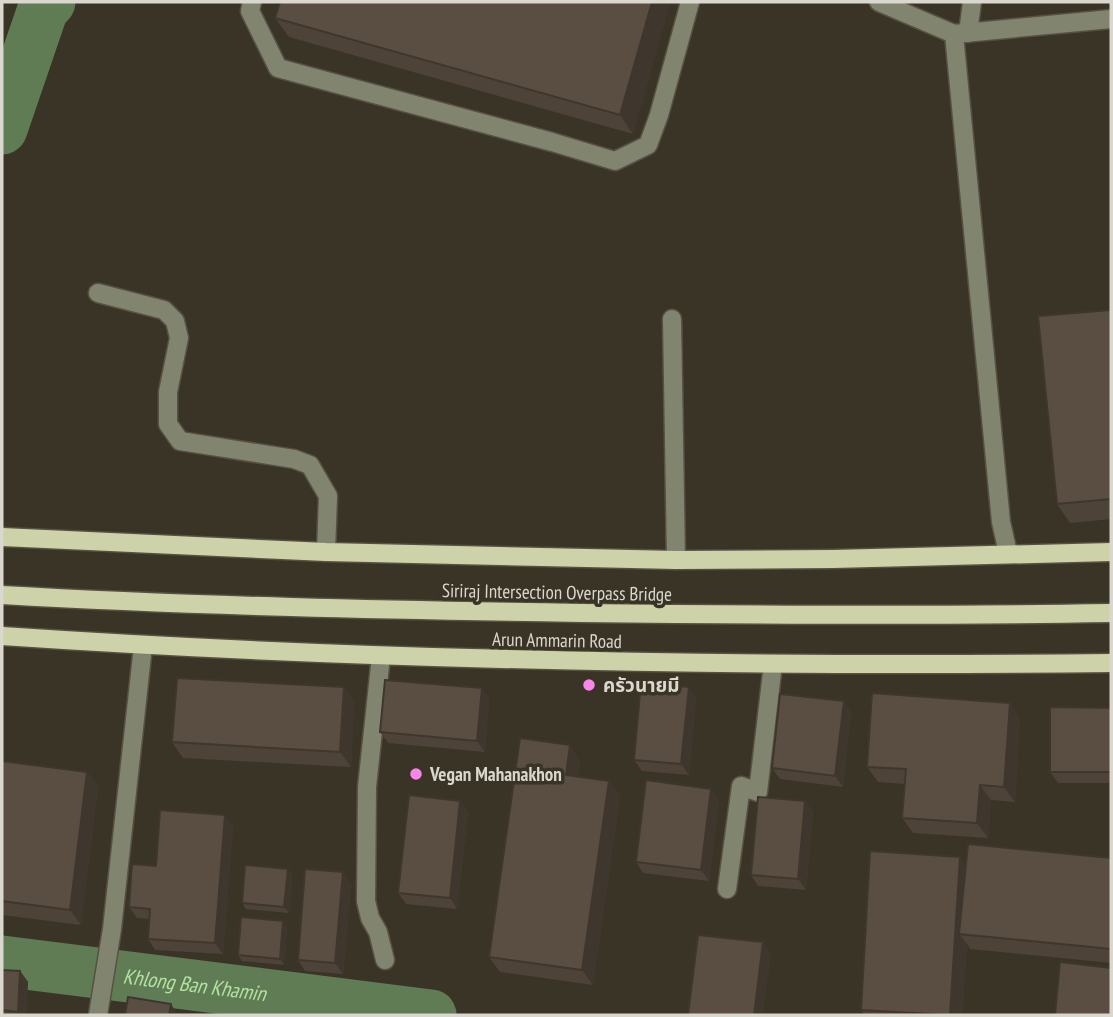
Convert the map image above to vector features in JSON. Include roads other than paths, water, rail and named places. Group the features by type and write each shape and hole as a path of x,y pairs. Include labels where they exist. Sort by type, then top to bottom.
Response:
{"main road":[{"path":"2,537 326,552 676,560 1111,552"},
{"name":"Siriraj Intersection Overpass Bridge","path":"2,595 147,603 408,611 917,615 1111,612"},
{"name":"Arun Ammarin Road","path":"2,636 144,646 542,661 881,665 1111,663"}],"street":[{"path":"252,2 250,11 278,68 615,161 649,145 690,2"},
{"path":"879,2 961,34 1111,19"},
{"path":"972,2 961,34 1001,522 1008,553"},
{"path":"98,293 164,310 175,321 178,338 168,392 168,424 180,441 294,459 310,465 328,496 326,552"},
{"path":"672,319 676,560"},
{"path":"99,1011 112,929 144,646"},
{"path":"381,656 367,788 366,901 370,918 379,932 385,960"},
{"path":"727,889 741,786 758,792 774,664"}],"waterway":[{"path":"2,129 43,9 50,2"},
{"name":"Khlong Ban Khamin","path":"2,961 431,1015"}],"place":[{"name":"ครัวนายมี","path":"589,685"},
{"name":"Vegan Mahanakhon","path":"416,774"}]}
